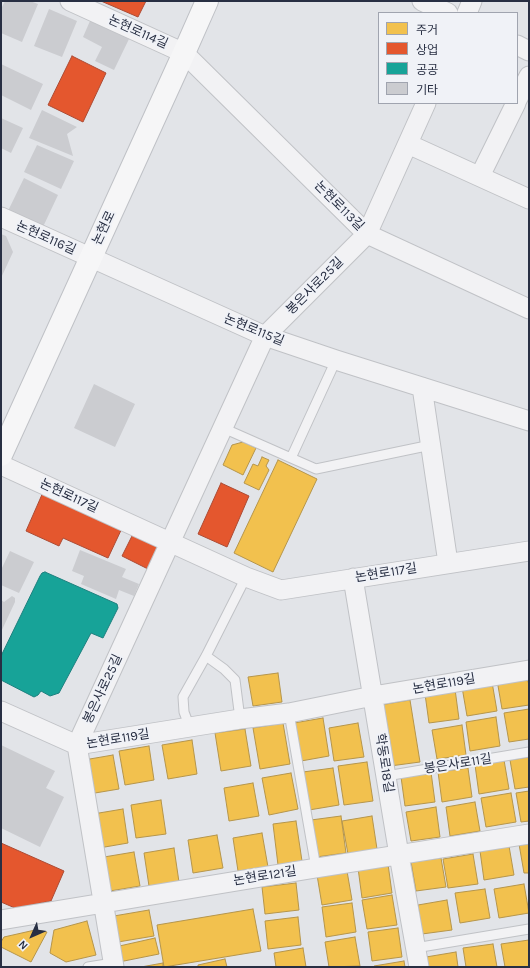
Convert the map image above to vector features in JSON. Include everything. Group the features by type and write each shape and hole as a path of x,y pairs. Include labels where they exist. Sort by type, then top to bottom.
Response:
{"main road":[{"name":"논현로","path":"1,455 184,53 206,1"}],"street":[{"name":"논현로114길","path":"70,1 184,53"},
{"path":"422,1 446,12"},
{"path":"467,12 472,1"},
{"path":"518,46 529,51"},
{"name":"논현로113길","path":"184,53 367,234 529,309"},
{"path":"518,98 529,76"},
{"name":"봉은사로25길","path":"77,745 265,336 367,234 426,104"},
{"path":"480,176 516,104"},
{"path":"408,144 529,199"},
{"name":"논현로116길","path":"1,217 91,258"},
{"name":"논현로115길","path":"91,258 265,336 529,421"},
{"path":"422,387 448,563"},
{"name":"논현로117길","path":"1,465 170,543 281,590 529,551"},
{"name":"학동로18길","path":"354,578 419,967"},
{"name":"논현로119길","path":"1,711 77,745 240,719 289,713 373,696 529,670"},
{"path":"77,745 113,965"},
{"name":"논현로121길","path":"1,921 399,854 529,834"}],"lane":[{"path":"291,458 336,360"},
{"path":"223,428 316,469 431,445"},
{"path":"190,728 184,712 183,697 206,656 246,576"},
{"path":"206,656 224,669 234,680 240,719"},
{"path":"289,713 316,868"},
{"name":"봉은사로11길","path":"386,776 529,752"},
{"path":"416,948 529,929"},
{"path":"88,967 113,965"}],"building: 주거":[{"path":"243,442 256,448 243,475 223,465 232,445"},
{"path":"262,457 269,460 266,466 269,470 259,490 244,483 253,464 258,466"},
{"path":"278,460 317,479 273,572 234,553"},
{"path":"278,673 282,702 253,706 248,677"},
{"path":"527,676 529,686 529,705 502,709 497,680"},
{"path":"492,682 497,711 467,716 462,687"},
{"path":"455,689 459,719 429,723 425,694"},
{"path":"410,700 420,762 390,766 380,705"},
{"path":"529,709 529,739 509,742 504,713"},
{"path":"496,717 500,746 470,751 466,722"},
{"path":"323,718 329,756 301,761 294,723"},
{"path":"283,723 290,764 260,769 253,728"},
{"path":"358,723 364,757 334,761 329,728"},
{"path":"462,725 466,755 437,759 432,730"},
{"path":"245,729 251,766 221,771 215,733"},
{"path":"192,740 197,774 168,779 162,745"},
{"path":"149,746 154,780 125,785 119,751"},
{"path":"113,755 119,789 89,794 84,760"},
{"path":"529,757 529,787 515,789 510,760"},
{"path":"504,760 509,789 479,794 475,765"},
{"path":"367,762 373,801 344,805 338,766"},
{"path":"333,768 339,805 309,810 303,772"},
{"path":"468,768 472,797 442,802 438,772"},
{"path":"431,772 435,802 405,806 401,777"},
{"path":"291,773 298,809 269,815 262,778"},
{"path":"253,783 259,816 229,821 224,788"},
{"path":"529,791 529,821 521,822 516,793"},
{"path":"511,793 516,822 486,827 481,798"},
{"path":"161,800 166,834 136,838 131,805"},
{"path":"475,802 480,831 450,836 446,807"},
{"path":"436,807 440,837 411,841 406,812"},
{"path":"123,809 128,843 99,848 93,814"},
{"path":"341,816 346,853 316,857 311,820"},
{"path":"372,816 377,849 348,854 342,821"},
{"path":"296,821 302,861 278,865 273,824"},
{"path":"262,833 268,867 238,871 233,838"},
{"path":"217,835 223,868 193,873 188,840"},
{"path":"529,843 529,873 524,873 519,844"},
{"path":"509,846 514,875 484,880 480,851"},
{"path":"174,848 179,882 149,886 144,853"},
{"path":"134,852 140,886 110,891 104,857"},
{"path":"473,854 478,884 448,888 443,859"},
{"path":"441,858 446,887 416,891 411,862"},
{"path":"388,864 392,893 362,898 358,868"},
{"path":"347,871 352,900 322,905 317,875"},
{"path":"296,883 299,910 265,914 262,887"},
{"path":"524,884 529,913 499,918 494,889"},
{"path":"485,889 490,918 460,923 455,893"},
{"path":"392,895 397,925 367,929 362,900"},
{"path":"447,900 452,930 422,934 418,905"},
{"path":"352,903 356,932 326,937 322,907"},
{"path":"253,909 261,951 164,967 157,925"},
{"path":"149,910 154,936 112,943 108,917"},
{"path":"298,917 301,945 268,949 265,921"},
{"path":"87,921 96,955 66,962 50,953 54,930"},
{"path":"398,928 402,957 372,961 368,932"},
{"path":"35,930 47,932 31,962 1,947 1,942 4,937"},
{"path":"355,937 360,966 329,967 325,942"},
{"path":"155,938 159,954 119,962 115,947"},
{"path":"529,940 529,967 505,967 501,944"},
{"path":"493,944 497,967 466,967 463,948"},
{"path":"303,948 306,967 276,967 274,953"},
{"path":"456,952 458,967 427,967 426,957"},
{"path":"225,959 227,967 198,967 198,965"},
{"path":"404,961 405,967 374,967 374,966"},
{"path":"163,963 163,967 141,967"}],"building: 상업":[{"path":"101,1 146,1 138,17"},
{"path":"72,56 106,73 83,122 48,105"},
{"path":"221,483 249,496 227,547 198,534"},
{"path":"44,490 123,526 108,558 63,538 59,546 26,531"},
{"path":"134,532 152,540 161,552 152,571 122,556"},
{"path":"1,843 64,871 51,901 15,908 1,902"}],"building: 공공":[{"path":"45,572 117,604 118,608 103,638 91,633 59,693 50,696 41,691 34,697 1,680 1,656 40,576"}],"building: 기타":[{"path":"5,1 30,1 38,4 22,42 1,33 1,9"},
{"path":"49,9 77,21 62,57 34,46"},
{"path":"90,21 129,39 114,70 95,61 102,47 83,37"},
{"path":"1,64 43,84 31,110 1,95"},
{"path":"42,110 77,127 67,134 73,156 29,138"},
{"path":"1,118 23,128 11,153 1,148"},
{"path":"37,145 74,161 61,189 24,172"},
{"path":"24,178 58,195 42,229 7,213"},
{"path":"1,234 6,236 13,252 1,278"},
{"path":"94,384 135,404 115,447 74,428"},
{"path":"80,550 126,569 122,577 139,584 134,596 119,590 116,599 81,584 84,576 72,571"},
{"path":"10,551 34,562 19,593 1,585 1,570"},
{"path":"12,596 15,598 15,602 1,632 1,600 4,602"},
{"path":"1,745 55,771 46,788 64,797 40,847 1,828"}]}
